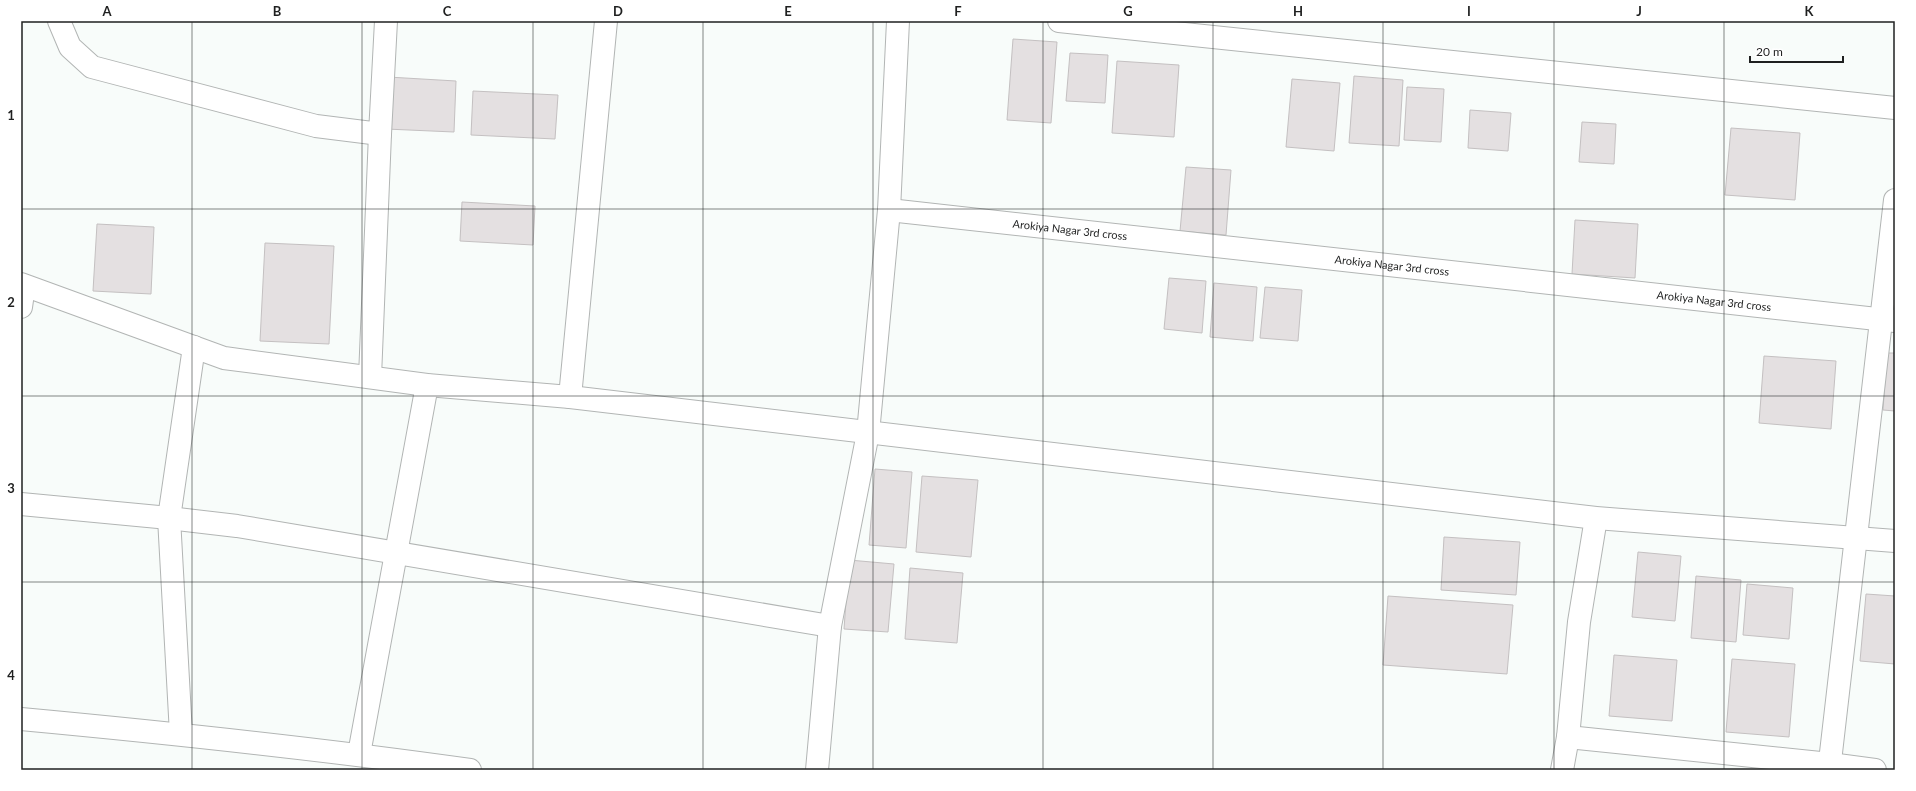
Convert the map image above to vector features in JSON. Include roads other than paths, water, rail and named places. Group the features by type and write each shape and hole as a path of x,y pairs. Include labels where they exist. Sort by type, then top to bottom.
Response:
{"street":[{"path":"59,21 70,46 92,67 316,126 380,134"},
{"path":"370,377 386,21"},
{"path":"570,397 606,21"},
{"path":"817,770 830,626 868,433 889,210 898,21"},
{"path":"1059,21 1895,108"},
{"path":"1829,767 1856,537 1889,320 1895,200"},
{"name":"Arokiya Nagar 3rd cross","path":"889,210 1889,320"},
{"path":"21,307 23,285 224,358 427,385 570,397 1596,518 1895,541"},
{"path":"181,734 170,518 194,348"},
{"path":"359,754 395,551 427,385"},
{"path":"21,504 237,526 395,551 830,626"},
{"path":"1562,770 1568,737 1580,622 1596,518"},
{"path":"21,719 181,734 359,754 470,770"},
{"path":"1568,737 1829,767 1875,770"}]}
